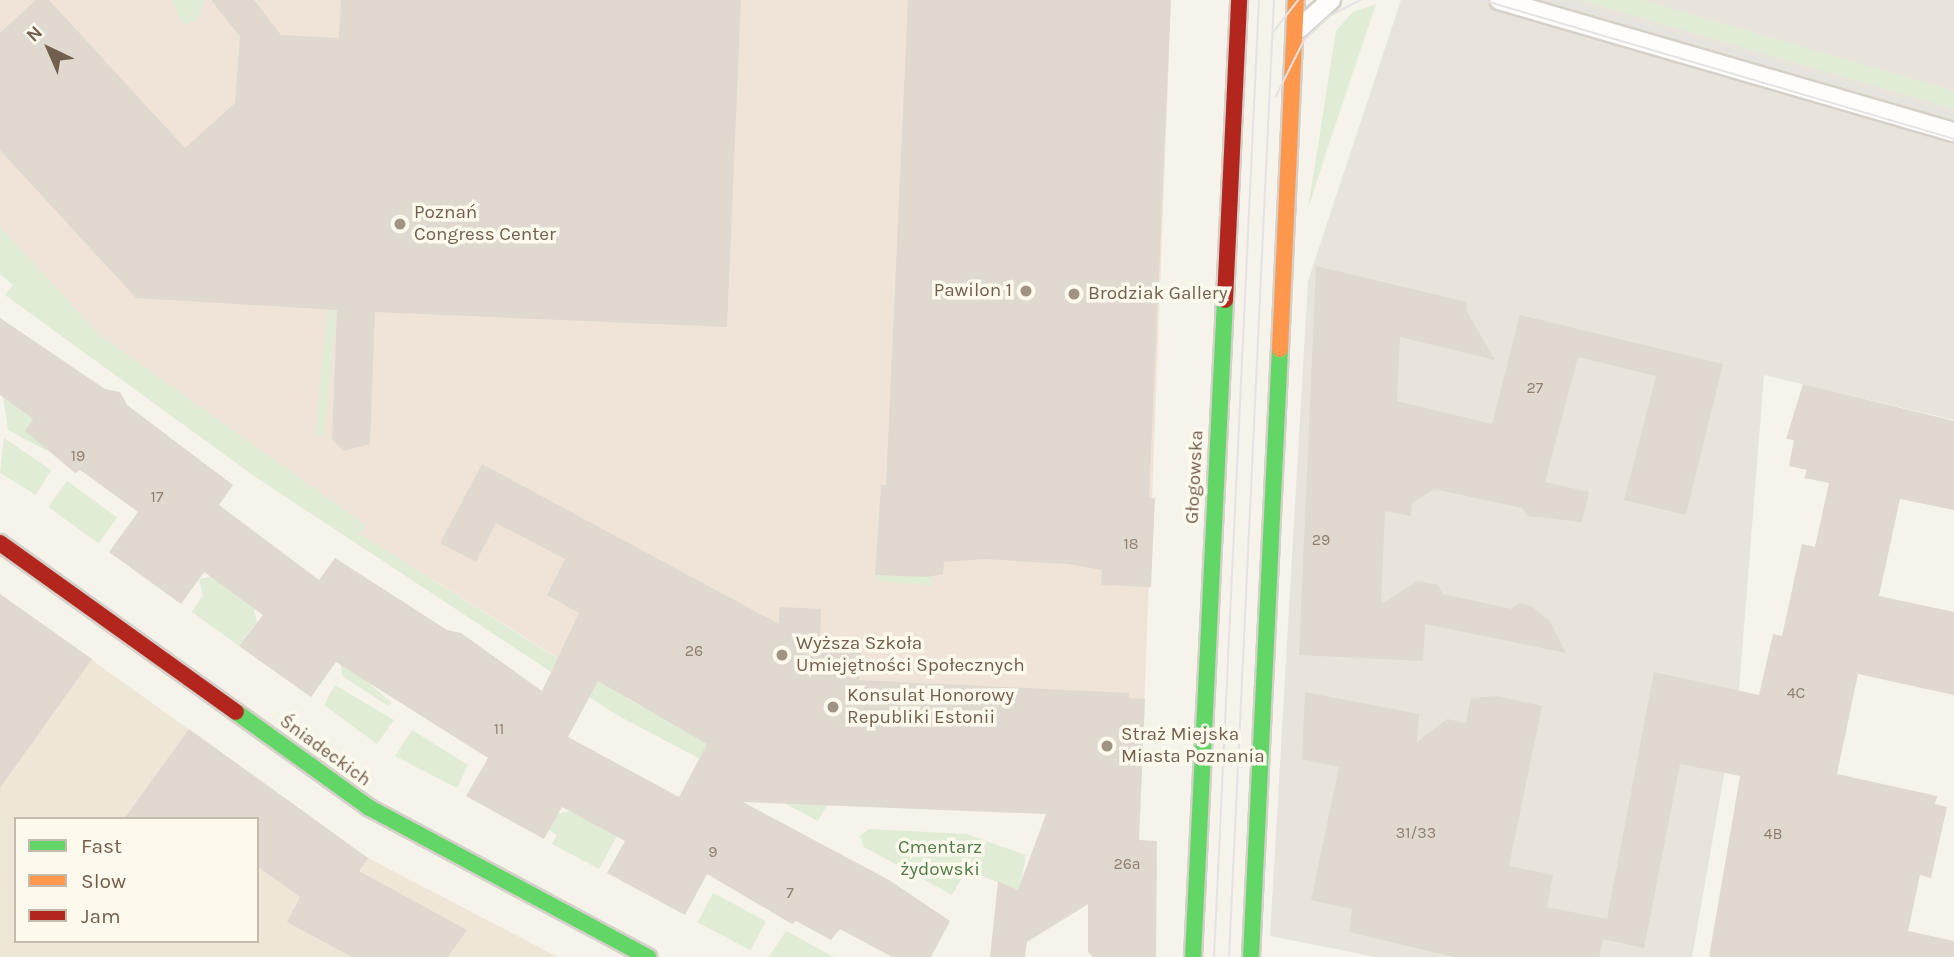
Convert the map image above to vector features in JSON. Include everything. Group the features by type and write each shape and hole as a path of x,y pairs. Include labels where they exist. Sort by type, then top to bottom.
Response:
{"street":[{"name":"Głogowska","path":"1193,957 1238,0"},
{"path":"1251,957 1296,0"},
{"name":"Śniadeckich","path":"0,543 368,807 648,957"}],"lane":[{"path":"1294,37 1331,0"},
{"path":"1499,0 1954,132"}],"shaded area":[{"path":"0,0 1171,0 1140,817 816,804 558,658 360,534 0,274"},
{"path":"1401,0 1954,0 1954,420 1764,375 1739,690 1692,957 1376,957 1270,936 1308,281"},
{"path":"0,594 368,858 558,957 0,957"}],"green space":[{"path":"171,0 205,0 198,20 184,25"},
{"path":"1580,0 1642,0 1954,91 1954,109"},
{"path":"1376,4 1308,209 1336,31 1353,12"},
{"path":"0,227 100,335 366,525 360,534 557,658 563,647 631,688 626,698 827,805 818,821 615,714 254,476 5,295 13,285 0,274"},
{"path":"328,309 337,310 324,436 315,435"},
{"path":"3,397 33,419 47,451 8,430"},
{"path":"4,438 51,470 36,495 0,473"},
{"path":"67,481 117,517 98,543 48,507"},
{"path":"928,547 935,547 933,586 876,580 876,575 926,577"},
{"path":"211,577 254,608 257,622 239,646 192,612 203,595 199,579"},
{"path":"339,638 377,662 365,680 392,703 387,705 342,676"},
{"path":"335,685 394,720 377,744 324,705"},
{"path":"412,730 468,765 457,788 395,756"},
{"path":"570,811 617,836 599,869 552,844 557,835 549,830 557,814"},
{"name":"Cmentarz żydowski","path":"869,829 966,834 1026,855 1021,883 1077,884 1077,912 966,870 952,895 864,847 860,836"},
{"path":"713,893 766,921 750,950 698,922"},
{"path":"786,931 834,957 769,957"}],"building":[{"name":"Poznań Congress Center","path":"36,0 49,0 185,148 235,103 240,37 211,0 254,0 281,35 339,38 341,0 741,0 727,327 375,312 370,444 343,451 332,439 337,310 136,298 0,150 0,33"},
{"name":"Pawilon 1","path":"908,0 1171,0 1149,498 1155,498 1151,587 1101,585 1102,570 1067,564 984,559 944,562 943,574 927,577 875,575 881,485 886,485"},
{"path":"1316,266 1467,302 1466,310 1495,360 1400,337 1397,401 1492,424 1520,315 1723,364 1686,515 1624,500 1656,376 1578,357 1545,482 1589,492 1582,522 1527,516 1522,508 1434,489 1412,503 1411,516 1385,511 1381,604 1418,581 1438,585 1443,594 1512,609 1519,603 1531,606 1550,621 1566,653 1425,624 1423,661 1299,655"},
{"path":"0,318 105,389 120,392 127,405 233,485 219,505 319,580 335,558 447,630 461,633 542,691 579,613 547,595 565,559 496,523 476,562 440,543 482,464 779,624 779,607 821,609 820,641 861,649 859,680 1129,693 1129,698 1145,699 1139,840 1157,841 1156,957 1093,957 1088,952 1088,904 1027,942 1025,957 990,957 998,881 1018,890 1046,814 743,802 889,880 950,921 931,957 892,957 840,929 831,940 796,921 792,924 707,874 685,915 607,873 625,841 562,807 544,839 466,796 488,758 336,662 311,697 239,646 263,615 204,572 181,604 109,552 138,512 80,470 75,473 25,431 33,419 0,395","holes":["598,681 707,744 679,797 568,737"]},
{"path":"1803,384 1954,421 1954,510 1900,499 1879,596 1954,612 1954,695 1858,674 1837,774 1937,796 1935,804 1947,807 1931,878 1920,875 1908,931 1954,941 1954,957 1709,957 1740,776 1680,764 1644,948 1603,939 1599,957 1454,957 1349,932 1352,909 1311,900 1339,767 1302,759 1305,692 1419,714 1417,742 1447,719 1466,723 1471,698 1497,696 1542,706 1509,866 1553,875 1547,907 1607,919 1654,672 1759,695 1773,634 1782,636 1802,544 1815,547 1829,483 1804,478 1807,470 1789,466 1794,440 1786,439"},
{"path":"0,594 92,659 0,788"},
{"path":"189,729 368,858 359,871 467,930 448,957 352,957 287,922 300,897 259,867 259,817 125,817"}],"tram line":[{"path":"1214,957 1259,0"},
{"path":"1229,957 1274,0"},
{"path":"1274,31 1298,0"},
{"path":"1276,96 1304,40 1331,15 1360,0"},
{"path":"1482,0 1954,139"},
{"path":"1553,0 1954,116"}],"traffic: fast":[{"path":"1193,957 1225,300"},
{"path":"1251,957 1280,349"},
{"path":"236,712 368,807 648,957"}],"traffic: slow":[{"path":"1280,349 1296,0"}],"traffic: jam":[{"path":"1225,300 1239,0"},
{"path":"0,543 236,712"}],"place":[{"name":"Poznań Congress Center","path":"400,224"},
{"name":"Pawilon 1","path":"1026,291"},
{"name":"Brodziak Gallery","path":"1074,294"},
{"name":"Wyższa Szkoła Umiejętności Społecznych","path":"782,655"},
{"name":"Konsulat Honorowy Republiki Estonii","path":"833,707"},
{"name":"Straż Miejska Miasta Poznania","path":"1107,746"}]}
